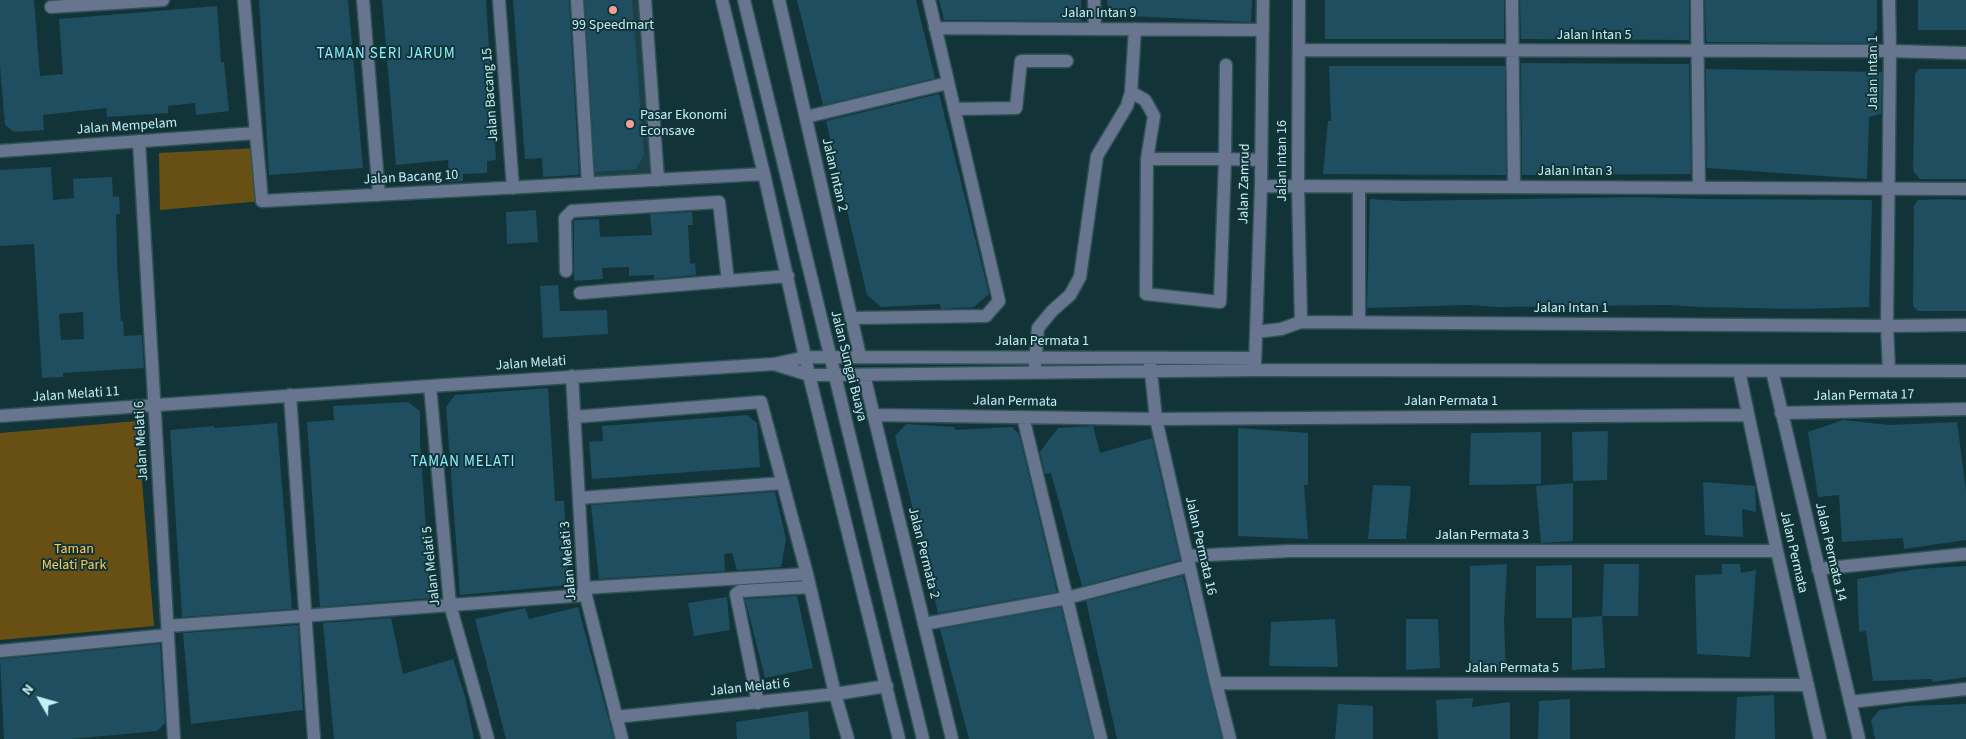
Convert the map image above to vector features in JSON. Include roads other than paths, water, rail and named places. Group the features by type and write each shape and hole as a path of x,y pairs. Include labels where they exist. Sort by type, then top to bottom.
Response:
{"street":[{"path":"51,7 163,0"},
{"name":"Jalan Bacang 10","path":"244,0 262,201 764,174"},
{"path":"363,0 379,195"},
{"name":"Jalan Bacang 15","path":"499,0 513,188"},
{"path":"577,0 588,183"},
{"path":"645,0 658,180"},
{"path":"722,0 810,375 899,739"},
{"name":"Jalan Sungai Buaya","path":"744,0 923,739"},
{"name":"Jalan Intan 2","path":"779,0 860,356"},
{"path":"851,318 986,316 999,301 929,0"},
{"path":"1094,0 1095,29"},
{"name":"Jalan Zamrud","path":"1255,364 1261,186 1263,0"},
{"name":"Jalan Intan 16","path":"1299,0 1298,186 1301,322"},
{"path":"1512,0 1514,187"},
{"path":"1697,0 1699,188"},
{"name":"Jalan Intan 1","path":"1888,0 1890,51 1887,326 1889,371"},
{"name":"Jalan Intan 9","path":"935,28 1263,30"},
{"path":"1036,372 1035,357 1038,328 1052,310 1070,295 1080,277 1097,156 1127,106 1131,92 1136,29"},
{"name":"Jalan Intan 5","path":"1299,50 1890,51 1966,53"},
{"path":"954,109 1016,108 1021,61 1068,61"},
{"path":"1131,92 1145,100 1154,116 1147,159 1146,294 1220,302 1226,66"},
{"path":"806,117 948,83"},
{"name":"Jalan Mempelam","path":"0,151 256,133"},
{"name":"Jalan Melati 6","path":"139,141 174,739"},
{"path":"1147,159 1261,160"},
{"name":"Jalan Intan 3","path":"1261,186 1966,189"},
{"path":"1358,187 1359,322"},
{"path":"566,271 565,218 572,211 719,202 728,281"},
{"path":"580,293 788,276"},
{"name":"Jalan Intan 1","path":"1256,332 1281,328 1301,322 1966,325"},
{"name":"Jalan Melati","path":"155,404 774,364 806,356 830,356"},
{"name":"Jalan Permata 1","path":"830,356 1150,357 1255,364"},
{"name":"Jalan Permata 16","path":"1150,357 1156,419 1230,739"},
{"name":"Jalan Melati","path":"774,364 810,375 834,375"},
{"path":"834,375 1150,371 1255,364 1739,371 1966,371"},
{"name":"Jalan Permata","path":"1739,371 1747,415 1820,739"},
{"name":"Jalan Permata 14","path":"1772,371 1859,739"},
{"name":"Jalan Permata 2","path":"864,375 952,739"},
{"name":"Jalan Melati 3","path":"572,376 585,591 622,739"},
{"name":"Jalan Melati 5","path":"430,386 450,605 488,739"},
{"path":"290,395 314,739"},
{"path":"574,417 761,402 807,574 835,694 848,739"},
{"name":"Jalan Melati 11","path":"0,416 155,404"},
{"name":"Jalan Permata 17","path":"1782,413 1966,409"},
{"name":"Jalan Permata","path":"873,415 1156,419"},
{"name":"Jalan Permata 1","path":"1156,419 1747,415"},
{"path":"1023,417 1101,739"},
{"path":"579,498 783,483"},
{"name":"Jalan Permata 3","path":"924,624 1067,598 1188,561 1290,551 1777,550"},
{"path":"1818,569 1966,554"},
{"path":"0,651 168,630 305,616 450,605 585,591 807,574"},
{"path":"758,703 736,594 740,591 810,587"},
{"name":"Jalan Permata 5","path":"1216,683 1808,685"},
{"name":"Jalan Melati 6","path":"616,717 758,703 887,686"},
{"path":"1850,702 1966,689"}],"place":[{"name":"99 Speedmart","path":"613,10"},
{"name":"Pasar Ekonomi Econsave","path":"630,124"}],"district":[{"name":"TAMAN SERI JARUM","path":"386,55"},
{"name":"TAMAN MELATI","path":"463,463"}],"park label":[{"name":"Taman Melati Park","path":"74,558"}]}
